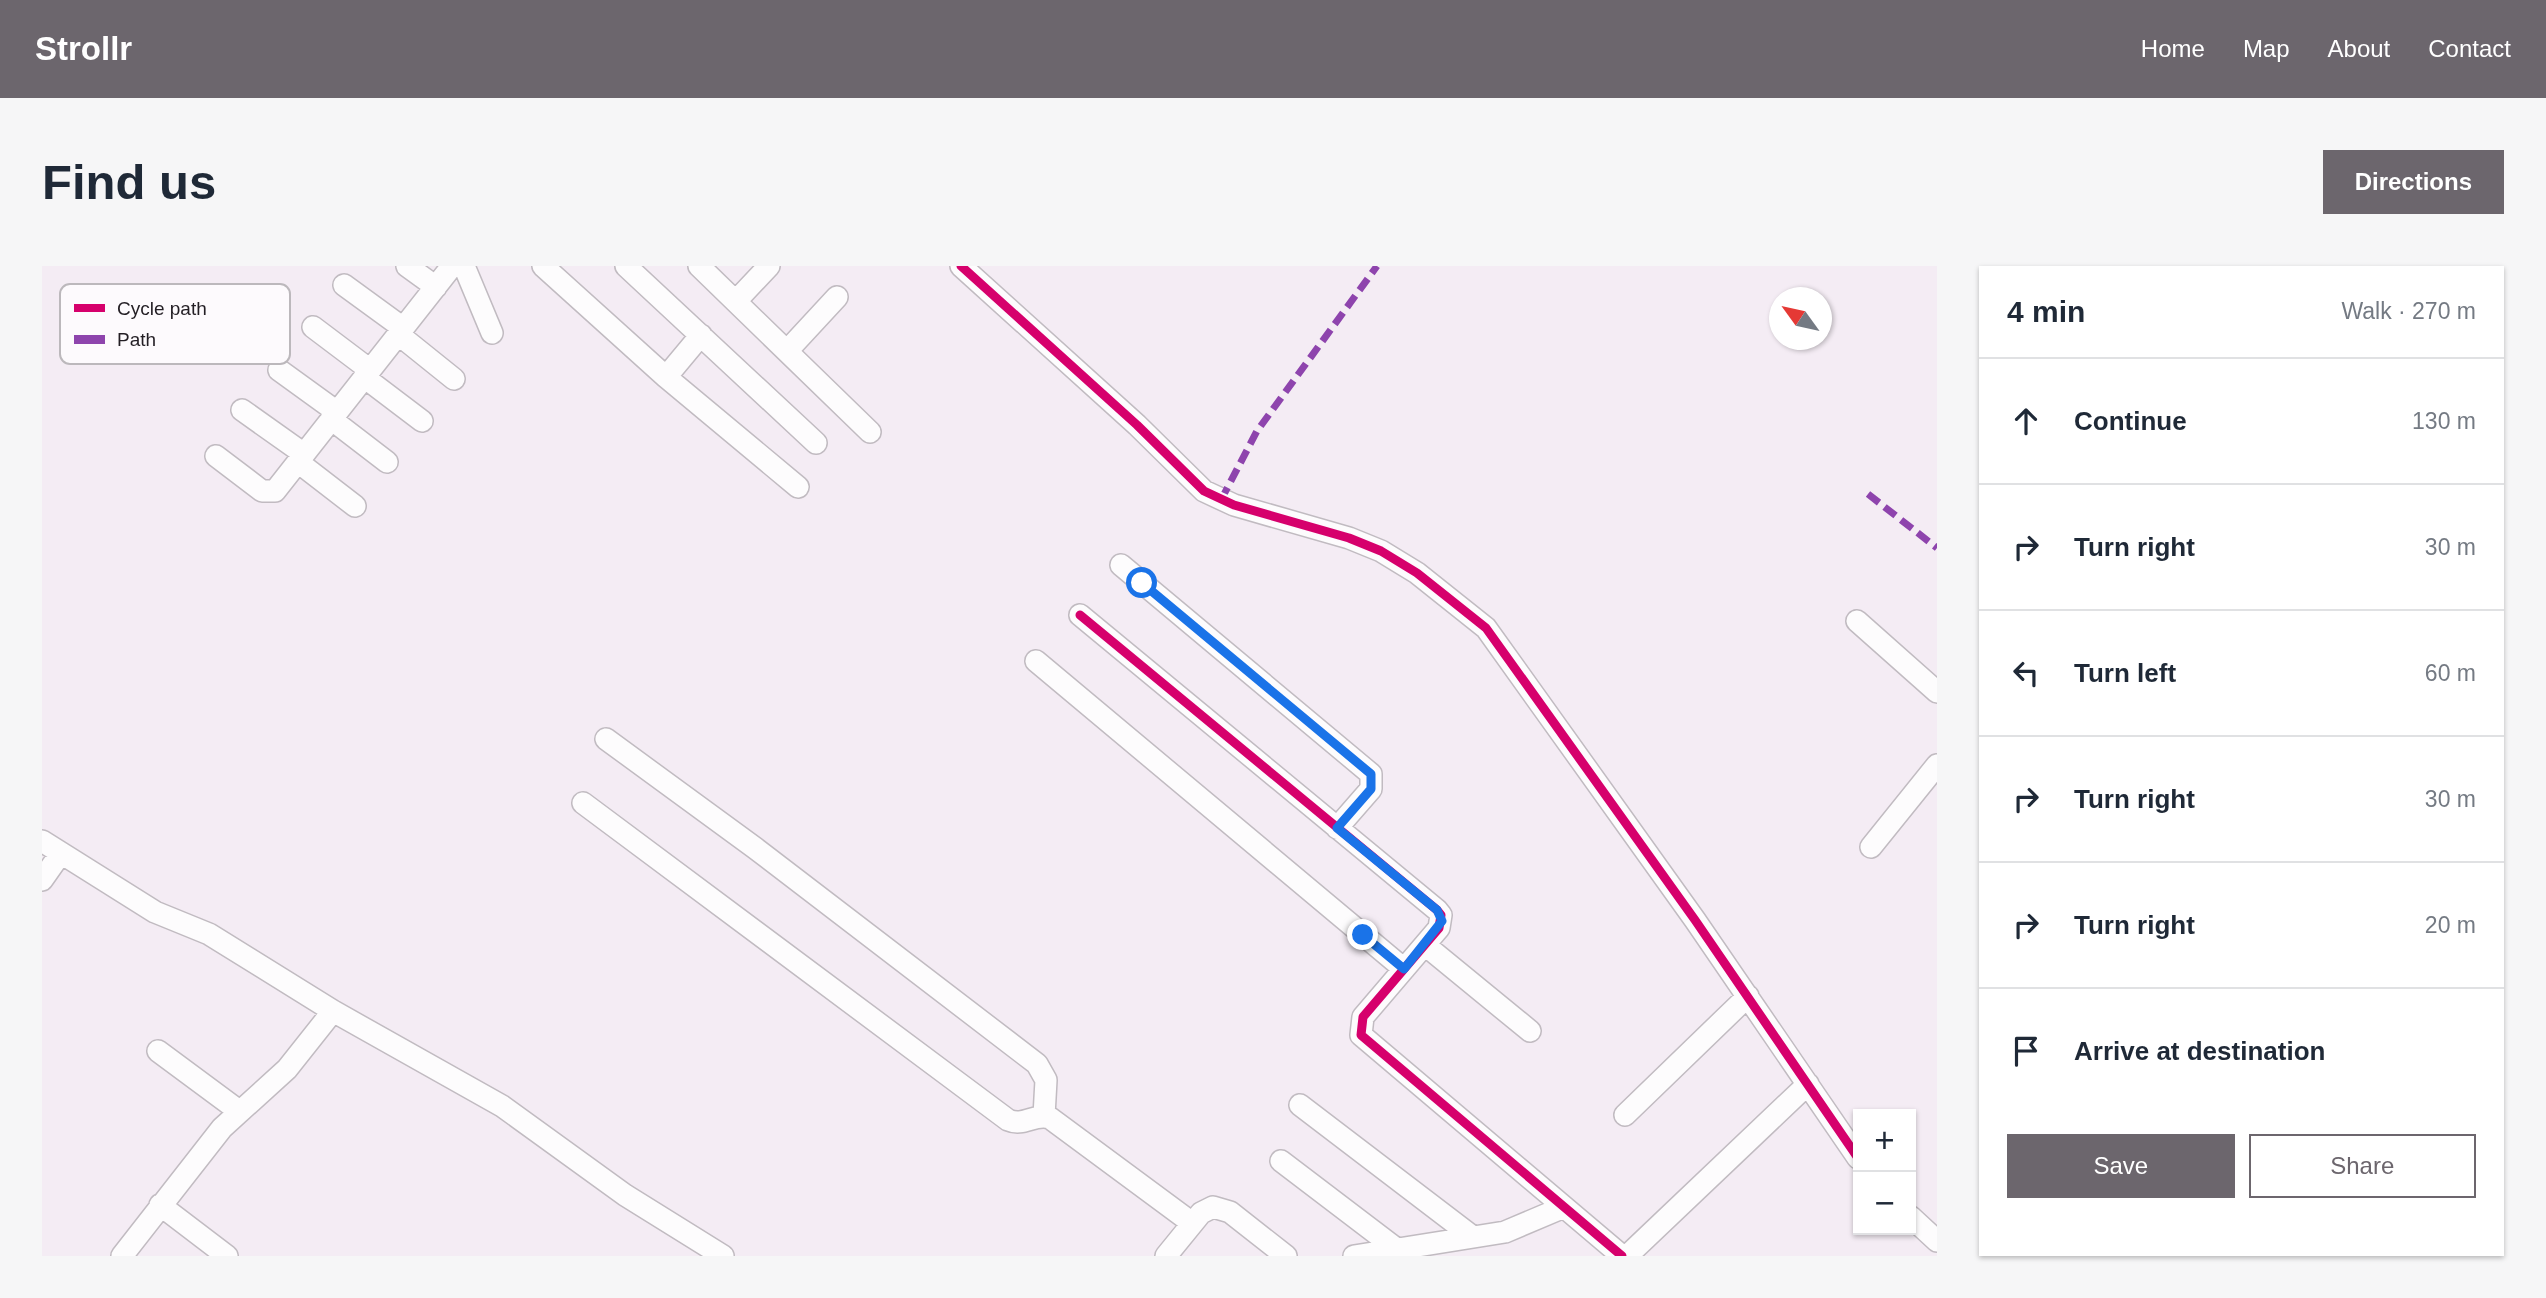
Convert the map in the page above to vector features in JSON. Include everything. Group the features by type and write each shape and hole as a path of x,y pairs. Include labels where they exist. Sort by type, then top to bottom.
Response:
{"street":[{"path":"407,266 436,286"},
{"path":"216,456 262,491 270,493 301,458 452,266"},
{"path":"464,266 492,333"},
{"path":"543,266 666,377 798,487"},
{"path":"626,266 816,443"},
{"path":"699,266 870,432"},
{"path":"737,301 769,266"},
{"path":"961,266 1138,425 1204,492 1234,505 1349,538 1381,551 1417,572 1486,628 1748,996 1853,1151"},
{"path":"344,285 454,379"},
{"path":"787,351 837,297"},
{"path":"313,327 422,421"},
{"path":"666,377 701,335"},
{"path":"279,370 387,462"},
{"path":"242,410 355,506"},
{"path":"1121,565 1371,774 1371,789 1337,828"},
{"path":"1080,615 1441,915 1439,928 1363,1017 1361,1035 1625,1256 1808,1084"},
{"path":"1857,621 1937,692"},
{"path":"1036,660 1404,969"},
{"path":"606,739 755,848 1037,1065 1046,1080 1044,1116"},
{"path":"1871,847 1937,765"},
{"path":"583,803 1008,1120 1021,1123 1044,1116"},
{"path":"42,841 155,912 209,934 333,1010 502,1106 625,1195 723,1256"},
{"path":"42,880 61,853"},
{"path":"1425,945 1530,1031"},
{"path":"1625,1115 1748,996"},
{"path":"122,1256 160,1205 239,1111 287,1069 333,1010"},
{"path":"158,1051 239,1111"},
{"path":"1300,1105 1473,1237"},
{"path":"1044,1116 1192,1223"},
{"path":"1281,1161 1398,1250"},
{"path":"160,1205 227,1256"},
{"path":"1354,1256 1518,1228 1564,1207"},
{"path":"1166,1256 1192,1223 1207,1209 1221,1208 1286,1256"},
{"path":"1916,1222 1937,1241"}],"marked path":[{"path":"1221,500 1257,431 1377,266"},
{"path":"1868,494 1937,548"}],"cycle path":[{"path":"961,266 1137,425 1204,491 1234,505 1349,538 1381,551 1417,573 1486,628 1695,920 1853,1151"},
{"path":"1080,615 1437,910 1441,915 1439,928 1363,1017 1361,1035 1622,1256"}],"route":[{"path":"1142,583 1371,774 1371,789 1337,828 1437,910 1442,921 1404,969 1363,935"}]}
